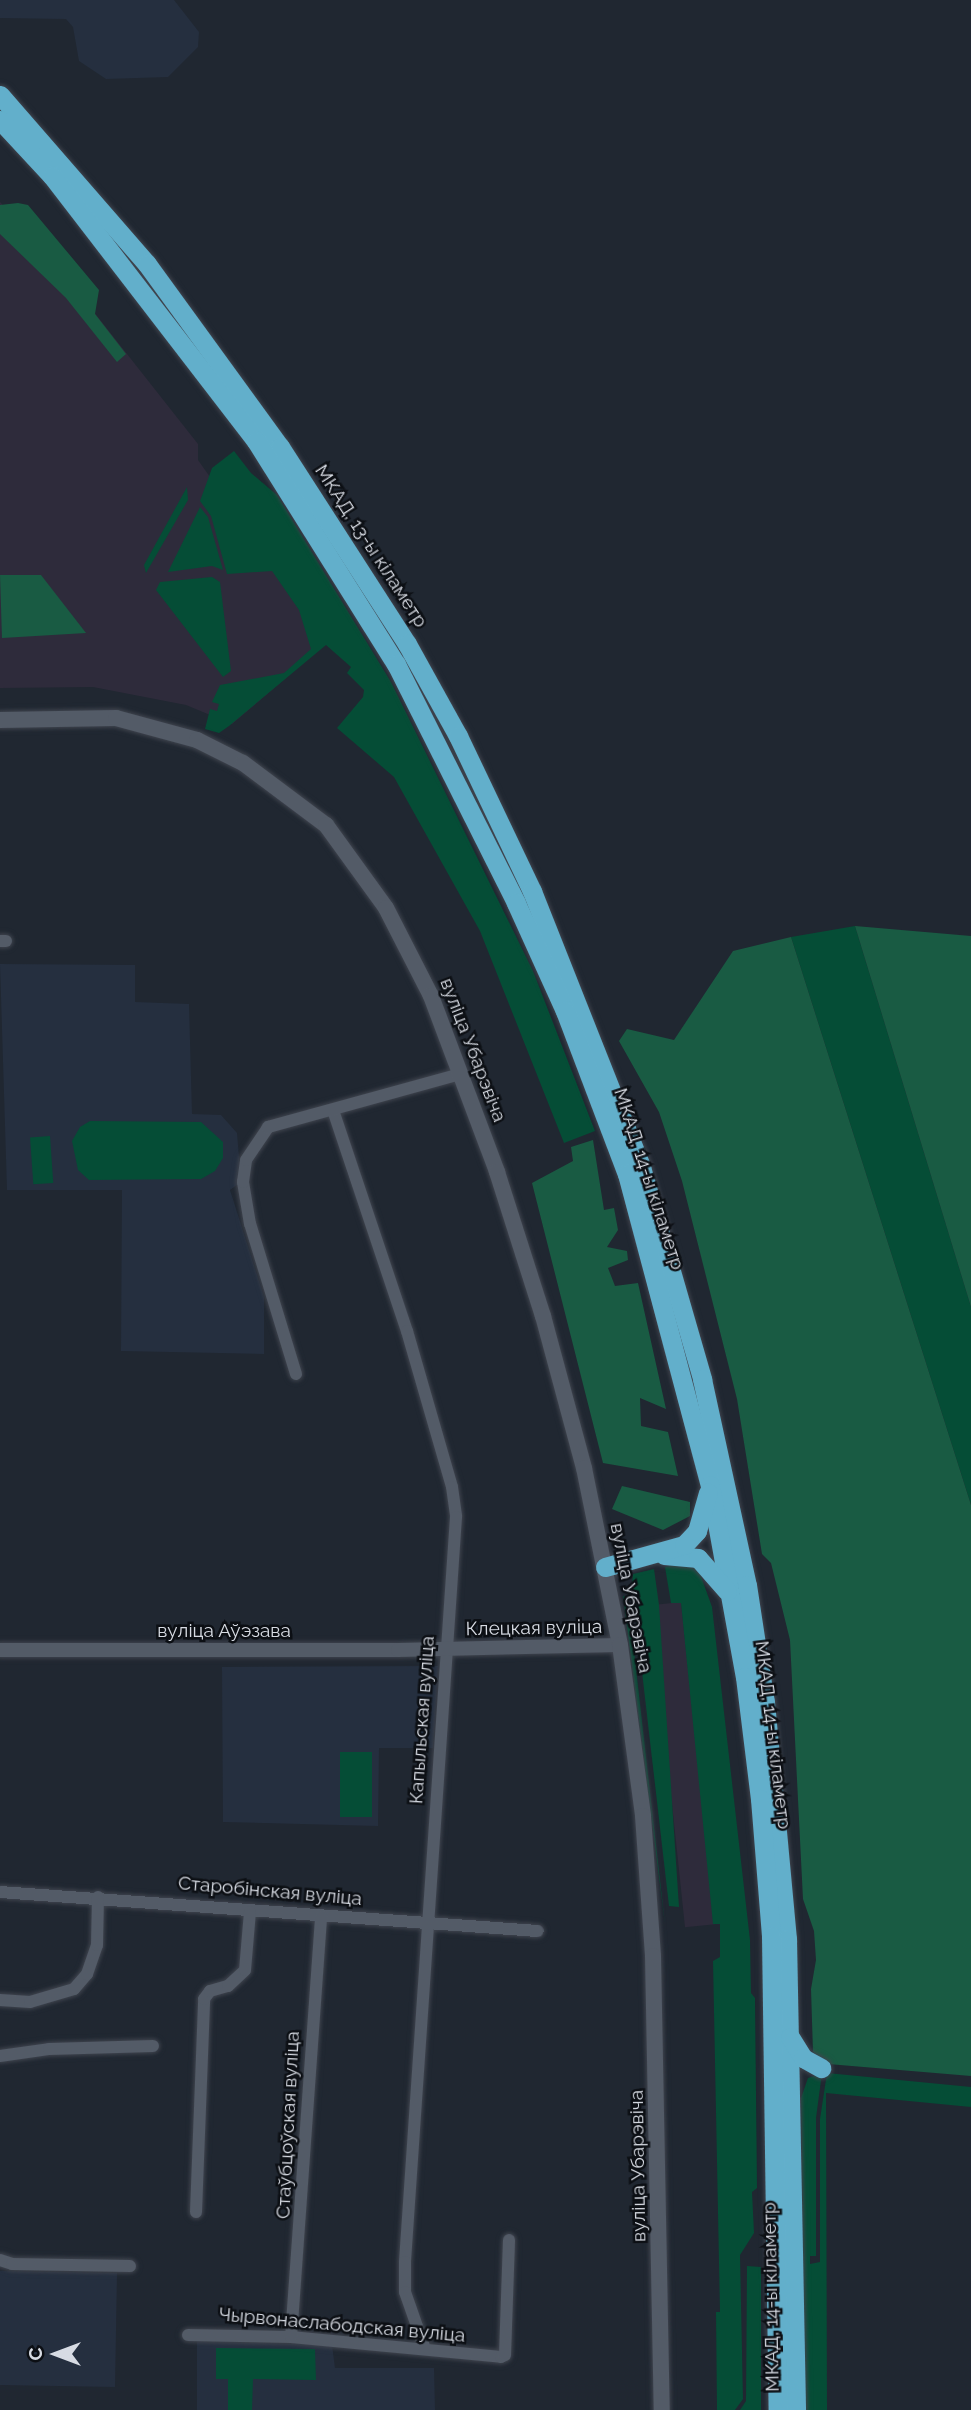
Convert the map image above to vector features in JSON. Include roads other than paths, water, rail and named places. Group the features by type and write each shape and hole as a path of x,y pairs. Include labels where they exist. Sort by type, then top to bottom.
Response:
{"highway":[{"name":"МКАД, 13-ы кіламетр","path":"0,95 147,264 280,447 407,644 458,736 533,891 601,1082"},
{"name":"МКАД, 13-ы кіламетр","path":"0,120 61,187 256,441 396,664 516,902 601,1082"},
{"name":"МКАД, 14-ы кіламетр","path":"601,1082 655,1265 710,1485 732,1600 761,1800 771,1936 778,2410"},
{"name":"МКАД, 14-ы кіламетр","path":"601,1082 665,1244 702,1379 747,1585 776,1803 789,2036 796,2410"},
{"path":"605,1567 660,1556 684,1545 697,1531 710,1485"},
{"path":"660,1556 698,1558 719,1577 732,1600"},
{"path":"789,2036 803,2058 821,2068 811,2072 791,2099"}],"main road":[{"name":"вуліца Убарэвіча","path":"0,720 50,720 99,715 197,740 280,788 326,825 386,908 423,978 461,1074 543,1315 584,1468 620,1645 643,1816 653,1956 662,2410"}],"street":[{"path":"296,1374 250,1224 243,1182 246,1160 268,1126 461,1074"},
{"name":"Капыльская вуліца","path":"332,1110 407,1331 452,1487 456,1545 427,1922 405,2262 405,2292 425,2349"},
{"name":"Клецкая вуліца","path":"448,1649 620,1645"},
{"name":"вуліца Аўэзава","path":"0,1650 448,1649"},
{"name":"Старобінская вуліца","path":"0,1892 538,1931"},
{"path":"0,2000 30,2002 74,1989 87,1974 97,1945 98,1897"},
{"path":"196,2212 204,1999 210,1991 228,1986 245,1970 250,1912"},
{"name":"Стаўбцоўская вуліца","path":"291,2337 321,1916"},
{"path":"0,2056 48,2049 153,2046"},
{"name":"Чырвонаслабодская вуліца","path":"188,2335 291,2337 493,2357 505,2355 509,2239"},
{"path":"0,2260 12,2264 130,2266"}]}
